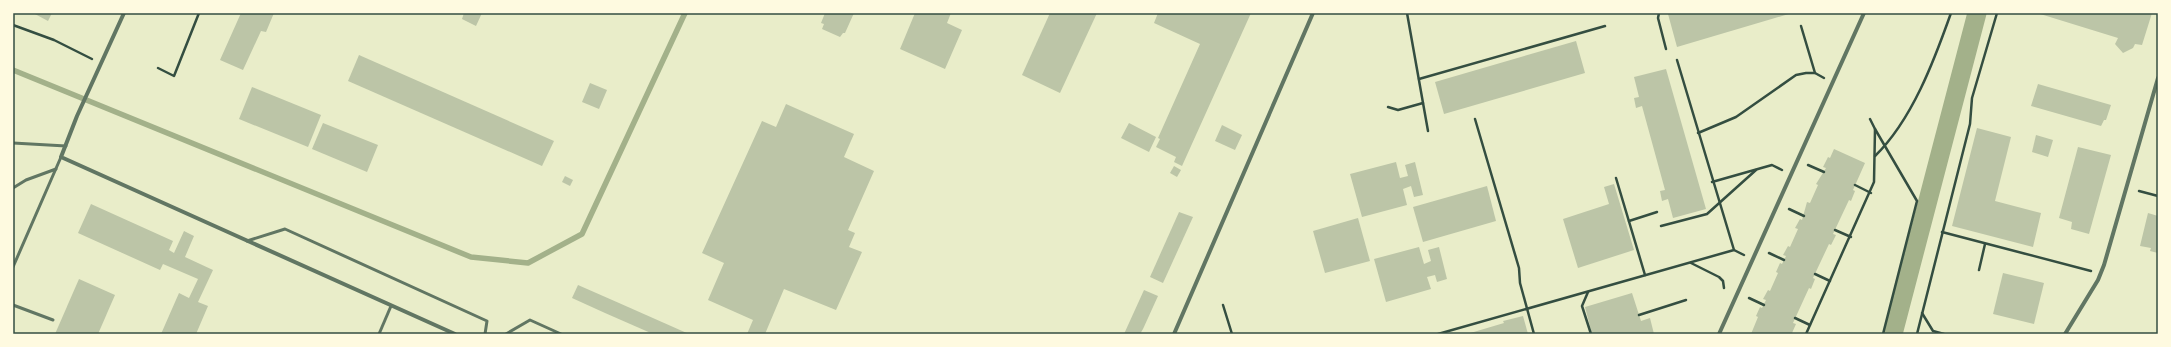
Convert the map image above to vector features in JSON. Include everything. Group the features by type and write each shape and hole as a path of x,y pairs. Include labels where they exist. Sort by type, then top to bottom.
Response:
{"street":[{"path":"124,13 100,63 61,157 454,334"},
{"path":"1174,334 1313,13"},
{"path":"1719,334 1864,13"},
{"path":"2065,334 2098,280 2109,249 2158,78"}],"lane":[{"path":"13,143 66,146"},
{"path":"13,267 61,157"},
{"path":"13,188 26,180 56,169"},
{"path":"247,241 284,229 487,321 486,334"},
{"path":"13,304 53,320"},
{"path":"379,334 392,306"},
{"path":"506,334 530,320 561,334"}],"path":[{"path":"158,68 174,76 199,13"},
{"path":"1407,13 1428,131"},
{"path":"1659,13 1658,18 1666,49"},
{"path":"1875,156 1902,124 1926,77 1951,13"},
{"path":"1917,334 1970,124 1972,98 1997,13"},
{"path":"13,25 54,40 100,63"},
{"path":"1419,79 1605,26"},
{"path":"1801,26 1815,73"},
{"path":"1677,60 1712,182 1734,250"},
{"path":"1698,133 1736,117 1796,75 1815,73 1825,78"},
{"path":"1388,107 1398,110 1423,103"},
{"path":"1475,119 1520,268 1520,283 1534,334"},
{"path":"1870,119 1874,129 1917,201 1883,334"},
{"path":"1806,334 1871,193 1874,182 1874,129"},
{"path":"1712,182 1772,165 1783,171"},
{"path":"1808,165 1824,172"},
{"path":"1661,226 1708,214 1756,170"},
{"path":"1616,178 1645,275"},
{"path":"1855,185 1871,193"},
{"path":"2139,191 2158,196"},
{"path":"1789,209 1804,216"},
{"path":"1629,221 1657,212"},
{"path":"1835,230 1851,237"},
{"path":"1942,232 2094,272 2098,280"},
{"path":"1979,270 1985,244"},
{"path":"1438,334 1734,250 1746,256"},
{"path":"1769,253 1784,260"},
{"path":"1690,263 1719,277 1723,280 1724,288"},
{"path":"1815,274 1830,281"},
{"path":"1588,291 1582,306 1591,334"},
{"path":"1749,298 1764,305"},
{"path":"1639,315 1686,300"},
{"path":"1223,305 1232,334"},
{"path":"1922,313 1933,331 1944,334"},
{"path":"1795,318 1810,325"}],"building":[{"path":"33,13 52,13 48,21"},
{"path":"241,13 274,13 266,32 261,31 243,70 220,60"},
{"path":"464,13 482,13 476,26 462,19"},
{"path":"825,13 854,13 845,33 843,33 840,37 822,29 824,24 821,23"},
{"path":"915,13 951,13 947,23 962,30 945,69 900,49"},
{"path":"1050,13 1097,13 1060,93 1022,75"},
{"path":"1158,13 1251,13 1182,166 1174,162 1176,157 1156,147 1160,139 1158,138 1200,44 1154,23"},
{"path":"1792,13 1677,47 1668,14"},
{"path":"2037,13 2152,13 2142,45 2135,44 2133,48 2123,53 2115,44 2118,38"},
{"path":"1576,41 1585,73 1444,114 1435,82"},
{"path":"359,55 554,141 542,166 348,81"},
{"path":"1666,69 1706,209 1673,218 1668,199 1662,201 1660,191 1665,190 1642,106 1636,108 1634,98 1639,97 1634,77"},
{"path":"590,83 607,90 599,109 582,102"},
{"path":"2038,84 2111,105 2106,120 2104,120 2101,126 2031,106"},
{"path":"252,87 321,115 308,147 239,119"},
{"path":"786,104 854,134 844,157 874,171 848,230 855,233 849,247 862,252 836,310 784,289 765,334 747,334 753,320 708,300 724,263 702,253 762,121 776,127"},
{"path":"323,123 378,145 367,172 312,149"},
{"path":"1129,123 1156,137 1149,152 1121,138"},
{"path":"1222,125 1242,135 1235,150 1215,141"},
{"path":"1977,128 2011,137 1995,201 2041,213 2033,247 1952,226"},
{"path":"2036,135 2053,140 2048,157 2032,152"},
{"path":"2078,147 2111,155 2089,234 2071,229 2072,222 2059,218"},
{"path":"1834,149 1865,163 1853,190 1855,191 1851,201 1849,200 1833,234 1836,235 1831,245 1829,244 1813,278 1815,279 1811,289 1809,288 1793,323 1796,324 1792,333 1751,334 1758,317 1756,316 1760,307 1762,308 1766,300 1763,299 1768,290 1770,291 1778,273 1776,272 1780,263 1782,264 1786,256 1783,255 1788,246 1790,247 1798,229 1795,228 1800,219 1802,220 1807,202 1810,203 1818,185 1816,184 1826,168 1823,167 1828,157 1830,158"},
{"path":"1396,162 1400,178 1408,176 1405,165 1415,162 1423,195 1414,197 1411,186 1403,189 1407,205 1362,217 1350,174"},
{"path":"1174,166 1181,170 1177,177 1170,173"},
{"path":"565,176 573,180 570,186 562,182"},
{"path":"1614,184 1634,250 1578,268 1563,219 1609,204 1604,187"},
{"path":"1487,186 1496,221 1423,242 1413,207"},
{"path":"91,204 173,241 169,250 174,253 184,231 194,236 185,257 213,270 198,302 208,306 196,334 161,334 179,293 189,298 198,279 163,264 160,270 78,233"},
{"path":"1179,212 1193,217 1163,283 1150,277"},
{"path":"2148,213 2158,216 2158,253 2150,251 2151,248 2140,246"},
{"path":"1358,218 1370,261 1325,273 1313,231"},
{"path":"1419,247 1424,264 1431,261 1428,250 1439,247 1447,279 1437,282 1435,275 1427,277 1431,289 1386,302 1374,259"},
{"path":"2003,273 2044,283 2034,324 1993,314"},
{"path":"79,279 115,295 98,334 55,334"},
{"path":"578,285 689,334 653,334 605,313 572,298"},
{"path":"1144,290 1158,296 1140,334 1124,334"},
{"path":"1632,293 1641,321 1650,318 1654,334 1592,334 1585,307"},
{"path":"1523,316 1528,334 1467,334 1504,323 1503,321"}],"waterway":[{"path":"13,70 471,257 528,263 582,234 685,13"},
{"path":"1893,334 1977,13"}]}
